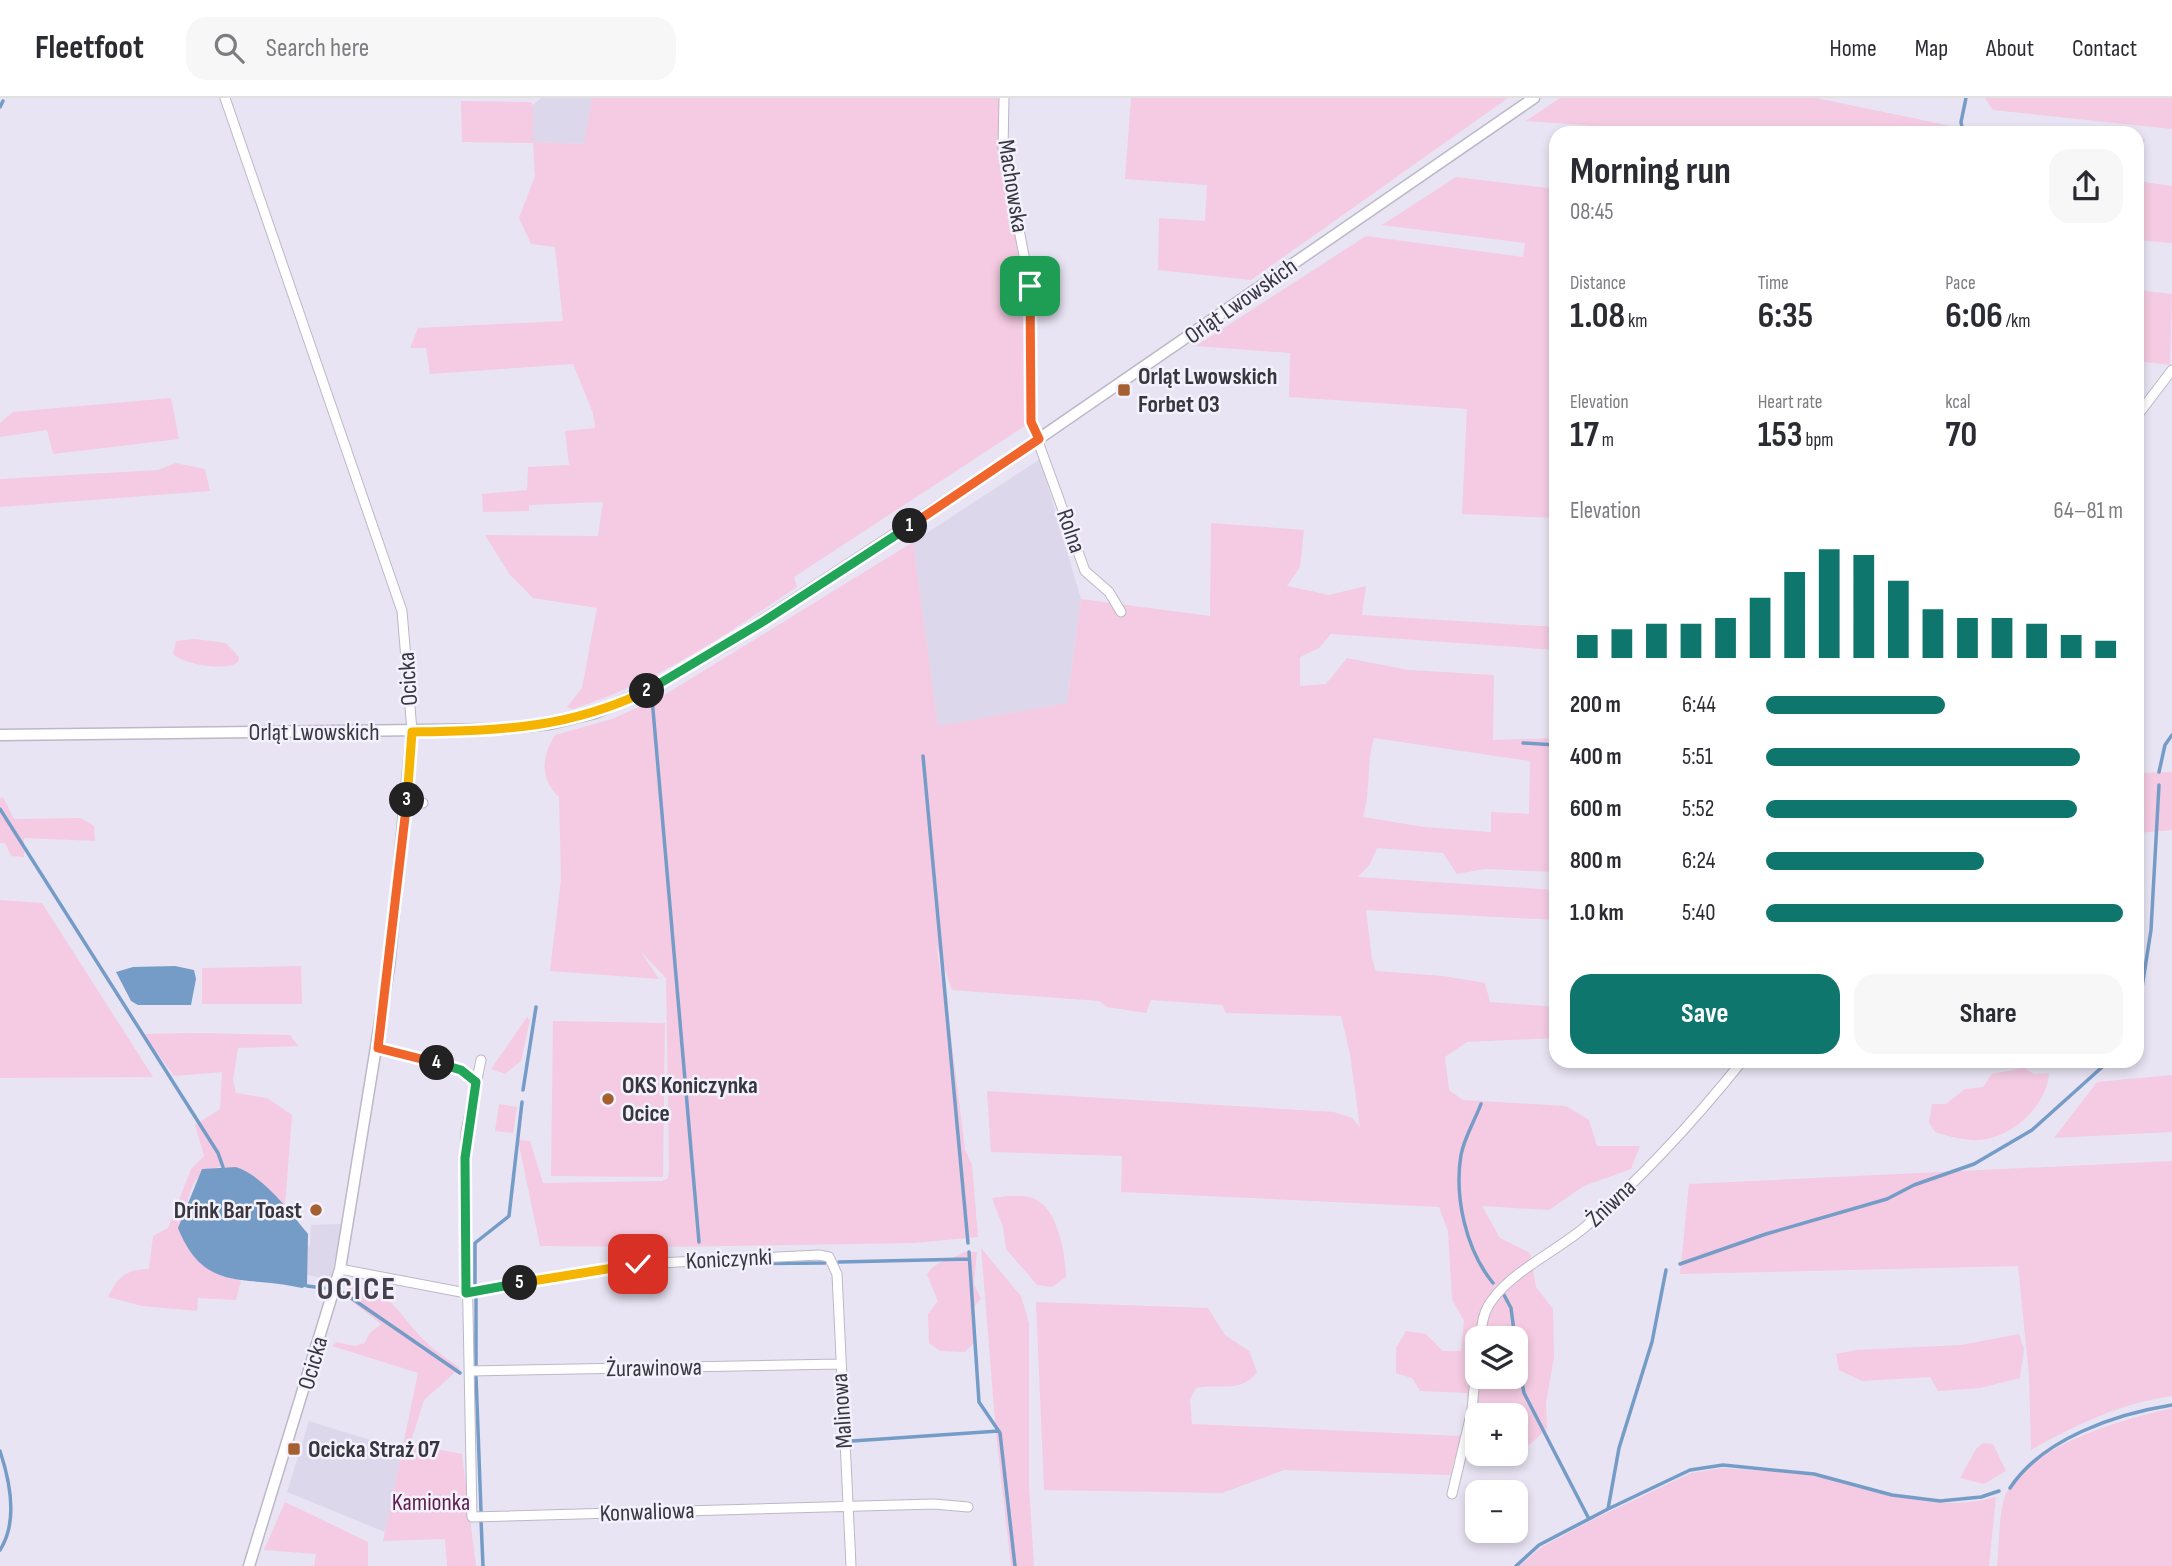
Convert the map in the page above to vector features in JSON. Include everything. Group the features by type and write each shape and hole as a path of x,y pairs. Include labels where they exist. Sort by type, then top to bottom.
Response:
{"street":[{"name":"Ocicka","path":"225,98 402,611 412,732 407,801 378,1048 340,1269 249,1566"},
{"name":"Machowska","path":"1004,98 1003,148 1030,286 1031,422 1039,439"},
{"name":"Orląt Lwowskich","path":"0,735 412,732 528,728 570,720 623,702 685,670 775,614 1039,439 1534,98"},
{"path":"2144,407 2172,370"},
{"name":"Rolna","path":"1039,439 1085,571 1109,593 1121,612"},
{"path":"407,801 423,803"},
{"path":"378,1048 461,1070 476,1082"},
{"path":"469,1371 465,1158 481,1060"},
{"name":"Żniwna","path":"1481,1326 1493,1298 1568,1241 1625,1191 1678,1137 1736,1068"},
{"name":"Koniczynki","path":"340,1269 466,1293 638,1264 819,1255 829,1257"},
{"name":"Malinowa","path":"829,1257 836,1274 850,1566"},
{"name":"Żurawinowa","path":"469,1371 839,1364"},
{"name":"Konwaliowa","path":"469,1371 472,1517 934,1504 968,1507"},
{"path":"1452,1493 1472,1409 1474,1389"}],"shaded area":[{"path":"541,98 592,98 585,144 533,142 533,105"},
{"path":"1040,459 1081,599 1067,703 938,727 913,542"},
{"path":"342,1224 330,1281 306,1274 305,1252 310,1244 311,1225"},
{"path":"309,1421 402,1450 385,1532 287,1492"}],"green space":[{"path":"592,98 1004,98 1003,148 1030,286 1031,422 794,577 797,587 715,640 634,685 573,709 567,707 582,688 597,608 533,598 510,575 485,535 598,536 603,502 529,505 529,511 483,512 482,494 527,490 528,467 569,465 565,431 595,428 593,413 573,364 430,374 426,348 410,348 418,328 563,321 555,247 531,244 519,218 535,176 533,143 462,142 461,101 530,102 533,105 533,142 584,144"},
{"path":"1131,98 1508,98 1251,280 1158,270 1159,218 1205,221 1207,185 1125,179"},
{"path":"1560,98 1816,98 1951,126 1597,126 1526,121"},
{"path":"1985,98 2172,98 2172,129 2144,126 1993,110"},
{"path":"1456,177 1549,188 1549,518 1462,514 1467,409 1289,397 1290,353 1196,346 1366,236 1523,257 1525,243 1382,225"},
{"path":"2144,182 2172,186 2172,243 2144,241"},
{"path":"2144,291 2172,294 2170,365 2144,362"},
{"path":"171,398 179,439 53,454 47,430 0,437 0,423 13,412"},
{"path":"176,463 205,469 210,491 0,507 0,479 158,470"},
{"path":"1211,523 1304,530 1300,567 1287,586 1329,595 1366,586 1362,615 1549,627 1549,650 1331,634 1319,648 1300,657 1300,686 1326,684 1347,658 1408,670 1494,675 1493,740 1549,738 1549,872 1485,869 1457,874 1443,853 1377,848 1370,864 1358,877 1549,890 1549,920 1366,910 1376,971 1444,976 1485,983 1490,1002 1549,1006 1549,1038 1467,1042 1445,1057 1449,1090 1463,1100 1566,1106 1589,1120 1597,1146 1640,1146 1631,1169 1584,1186 1549,1210 1482,1206 1500,1238 1530,1253 1536,1287 1553,1309 1554,1357 1546,1403 1547,1429 1528,1446 1528,1403 1469,1403 1467,1393 1420,1391 1412,1378 1396,1373 1396,1348 1406,1331 1426,1334 1443,1351 1461,1351 1464,1321 1452,1299 1448,1231 1439,1207 1121,1192 1122,1156 991,1152 987,1091 1334,1112 1352,1118 1360,1127 1350,1054 1341,1016 1226,1013 1222,1005 1151,1000 1146,1013 1107,1007 1099,1001 952,990 936,944 965,1149 972,1165 978,1237 914,1243 540,1246 518,1140 530,1141 543,1183 662,1181 668,1178 669,1168 666,978 641,952 659,979 550,971 561,879 559,797 548,782 545,759 555,735 612,719 661,697 913,542 938,726 1067,703 1081,599 1210,616","holes":["1374,738 1530,761 1529,814 1491,812 1491,832 1424,827 1363,817"]},
{"path":"195,639 226,643 239,657 238,662 224,666 205,666 173,654 176,641"},
{"path":"2172,772 2172,830 2144,832 2144,773"},
{"path":"3,797 14,819 81,818 94,826 95,841 24,838 24,857 11,856 5,843 0,843 0,798"},
{"path":"0,900 42,903 153,1077 0,1078"},
{"path":"301,966 302,1004 202,1004 202,968"},
{"path":"527,1017 530,1020 521,1061 505,1074 491,1069"},
{"name":"OKS Koniczynka Ocice","path":"553,1021 665,1023 663,1177 551,1176"},
{"path":"143,1034 290,1035 298,1046 238,1048 233,1080 236,1093 267,1098 292,1115 285,1206 243,1173 232,1168 208,1170 194,1182 182,1214 213,1271 241,1281 236,1300 198,1298 197,1311 142,1306 108,1297 124,1275 149,1269 153,1236 168,1228 191,1169 204,1156 195,1125 220,1109 222,1072 174,1076"},
{"path":"2024,1068 2034,1074 2049,1073 2042,1097 2026,1118 2015,1127 1991,1138 1979,1140 1935,1132 1929,1122 1932,1104 1946,1104 1965,1089 1983,1087 1992,1074"},
{"path":"2172,1075 2172,1132 2054,1138 2097,1082"},
{"path":"499,1104 517,1107 513,1133 495,1131"},
{"path":"2172,1161 2172,1396 2153,1399 2099,1416 2031,1450 2029,1375 2018,1266 1680,1274 1689,1184"},
{"path":"1008,1196 1035,1199 1050,1213 1055,1223 1062,1245 1066,1277 1052,1287 1037,1285 1006,1249 1003,1227 992,1198"},
{"path":"981,1248 1021,1296 1029,1323 1029,1486 1034,1566 1011,1566 996,1433"},
{"path":"964,1252 977,1252 974,1284 981,1299 972,1314 974,1343 965,1352 940,1351 929,1343 928,1314 938,1301 927,1275 938,1264"},
{"path":"348,1286 362,1287 384,1296 429,1345 460,1368 424,1400 410,1444 462,1454 476,1566 447,1566 445,1539 383,1541 418,1373 332,1346 336,1342 354,1346 365,1343 369,1334 381,1324 351,1301"},
{"path":"1036,1302 1208,1308 1225,1335 1249,1351 1257,1372 1244,1383 1196,1388 1190,1399 1192,1424 1461,1436 1450,1475 1284,1470 1222,1493 1044,1490"},
{"path":"2019,1334 2024,1349 2020,1378 1980,1388 1938,1391 1930,1377 1862,1381 1839,1370 1836,1354 1856,1350 1961,1345"},
{"path":"2172,1408 2172,1566 1997,1566 2003,1503 2016,1478 2054,1449 2078,1437 2129,1419"},
{"path":"1983,1443 1993,1444 2006,1471 1984,1484 1960,1478 1976,1449"},
{"path":"1723,1468 1815,1476 1925,1501 1971,1502 1996,1497 1989,1566 1519,1566 1542,1547 1590,1521 1691,1473"},
{"name":"Kamionka","path":"285,1502 368,1542 368,1566 314,1566 316,1554 264,1550"}],"water":[{"path":"175,966 194,970 196,979 191,1005 138,1005 131,1001 116,972 133,967"},
{"path":"236,1167 257,1178 267,1187 308,1234 307,1286 302,1288 229,1278 214,1273 201,1264 189,1249 178,1228 202,1169"}],"waterway":[{"path":"1962,126 1966,98"},
{"path":"0,107 3,101"},
{"path":"652,698 699,1242"},
{"path":"2159,772 2165,745 2172,735"},
{"path":"1523,743 1549,745"},
{"path":"923,756 968,1243"},
{"path":"2144,974 2151,930 2159,785"},
{"path":"0,809 218,1153 223,1167"},
{"path":"523,1090 536,1007"},
{"path":"1680,1264 1766,1234 1887,1199 1914,1185 1974,1164 2032,1130 2101,1068"},
{"path":"475,1287 475,1243 509,1216 522,1102"},
{"path":"1481,1104 1462,1149 1459,1188 1469,1239 1493,1283"},
{"path":"969,1252 979,1402 1000,1433 1015,1566"},
{"path":"839,1262 969,1259"},
{"path":"708,1264 825,1263"},
{"path":"1608,1509 1619,1448 1652,1342 1666,1270"},
{"path":"307,1286 324,1288"},
{"path":"344,1293 460,1373"},
{"path":"1504,1295 1511,1308 1513,1326"},
{"path":"476,1296 476,1367"},
{"path":"476,1376 481,1511"},
{"path":"1523,1389 1589,1519"},
{"path":"2010,1488 2024,1471 2060,1443 2104,1422 2172,1405"},
{"path":"852,1441 999,1431"},
{"path":"0,1451 7,1475 11,1514 6,1539 0,1550"},
{"path":"1516,1566 1539,1545 1690,1470 1723,1465 1814,1474 1892,1495 1940,1501 1981,1497 1999,1491"},
{"path":"481,1520 483,1566"}],"place":[{"name":"Orląt Lwowskich Forbet 03","path":"1124,390"},
{"name":"OKS Koniczynka Ocice","path":"608,1099"},
{"name":"Drink Bar Toast","path":"316,1210"},
{"name":"Ocicka Straż 07","path":"294,1449"}],"district":[{"name":"OCICE","path":"357,1289"}],"route":[{"path":"638,1264 466,1293 466,1132 476,1082 461,1070 378,1048 390,967 412,732 528,728 570,720 623,702 685,670 764,621 1039,439 1031,422 1030,286"}]}
